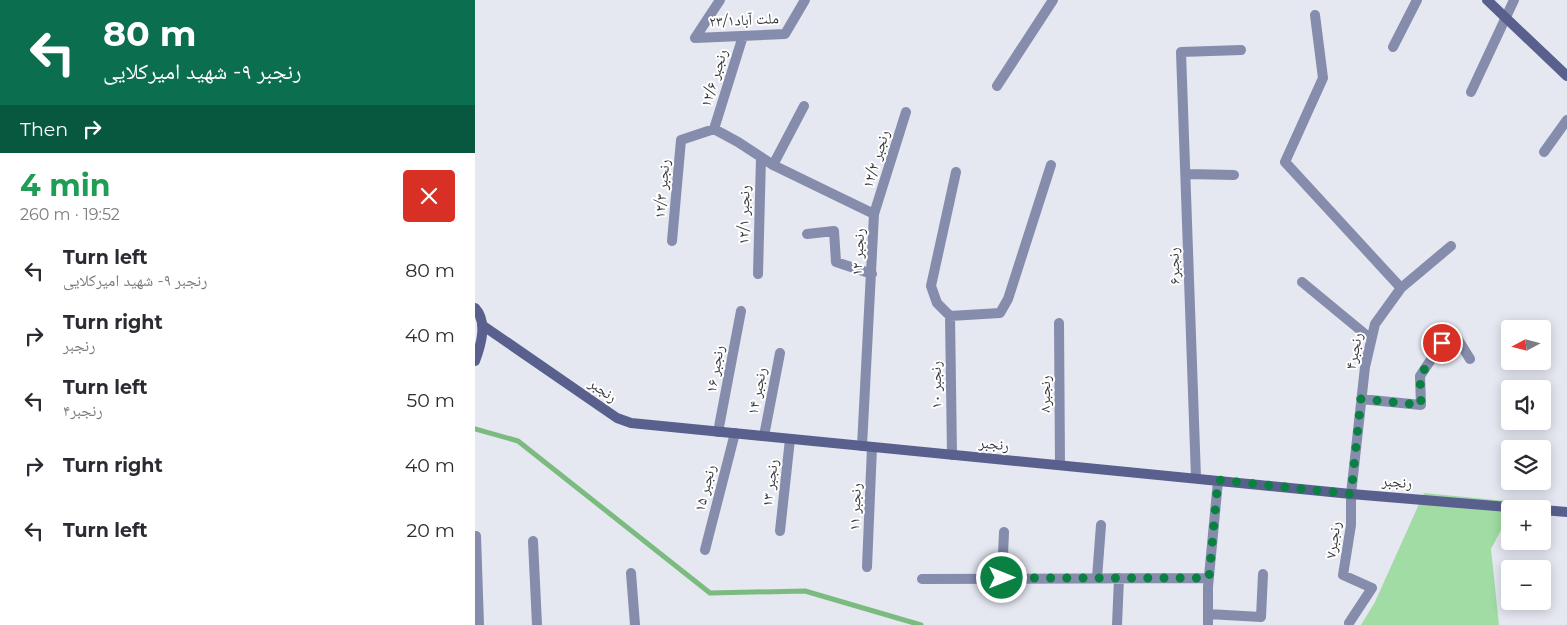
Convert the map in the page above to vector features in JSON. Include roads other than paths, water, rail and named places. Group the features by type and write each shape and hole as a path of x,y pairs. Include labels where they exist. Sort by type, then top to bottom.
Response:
{"street":[{"name":"ملت آباد۲۳/۱","path":"720,0 695,38 785,34 805,0"},
{"path":"997,86 1053,0"},
{"path":"1393,47 1417,0"},
{"path":"1487,0 1567,76"},
{"path":"1471,92 1504,16 1513,0"},
{"path":"1315,15 1323,78 1285,162 1401,288"},
{"name":"رنجبر ۱۲/۶","path":"714,129 743,36"},
{"name":"رنجبر۶","path":"1196,478 1187,174 1181,52 1241,50"},
{"path":"773,165 804,106"},
{"name":"رنجبر ۱۲/۲","path":"874,214 906,112"},
{"path":"1544,152 1567,120"},
{"name":"رنجبر ۱۲/۳","path":"672,241 681,140 714,129"},
{"name":"رنجبر ۱۲","path":"714,129 773,165 874,214 867,446"},
{"name":"رنجبر ۱۲/۱","path":"757,274 761,157"},
{"path":"956,172 931,286 937,303 950,316 1000,313 1008,299 1051,166"},
{"path":"1187,174 1234,175"},
{"path":"807,234 834,230 836,262 872,274"},
{"name":"رنجبر۴","path":"1351,494 1361,399 1375,324 1401,288 1451,246"},
{"path":"1302,282 1371,339"},
{"path":"475,308 482,325 480,348 475,361"},
{"name":"رنجبر ۱۶","path":"718,432 741,311"},
{"name":"رنجبر ۱۰","path":"950,316 952,454"},
{"name":"رنجبر۸","path":"1059,323 1060,465"},
{"name":"رنجبر","path":"482,325 617,418 631,423 1351,494 1501,506"},
{"path":"1361,399 1421,405 1420,376 1442,343 1457,338 1470,358"},
{"name":"رنجبر ۱۴","path":"764,436 780,352"},
{"name":"رنجبر ۱۵","path":"705,550 735,433"},
{"name":"رنجبر ۱۳","path":"780,531 791,439"},
{"name":"رنجبر ۱۱","path":"867,446 867,568"},
{"path":"1218,480 1209,578 1208,620 1261,617 1263,574"},
{"name":"رنجبر۷","path":"1349,623 1372,588 1343,575 1351,525 1351,494"},
{"path":"1551,511 1567,512"},
{"path":"1097,578 1101,525"},
{"path":"1002,578 1003,532"},
{"path":"476,536 479,625"},
{"path":"533,541 537,625"},
{"path":"631,573 635,625"},
{"path":"1117,625 1119,578"},
{"path":"922,579 1209,578"}],"waterway":[{"path":"475,429 518,441 710,593 805,591 921,625"}]}
